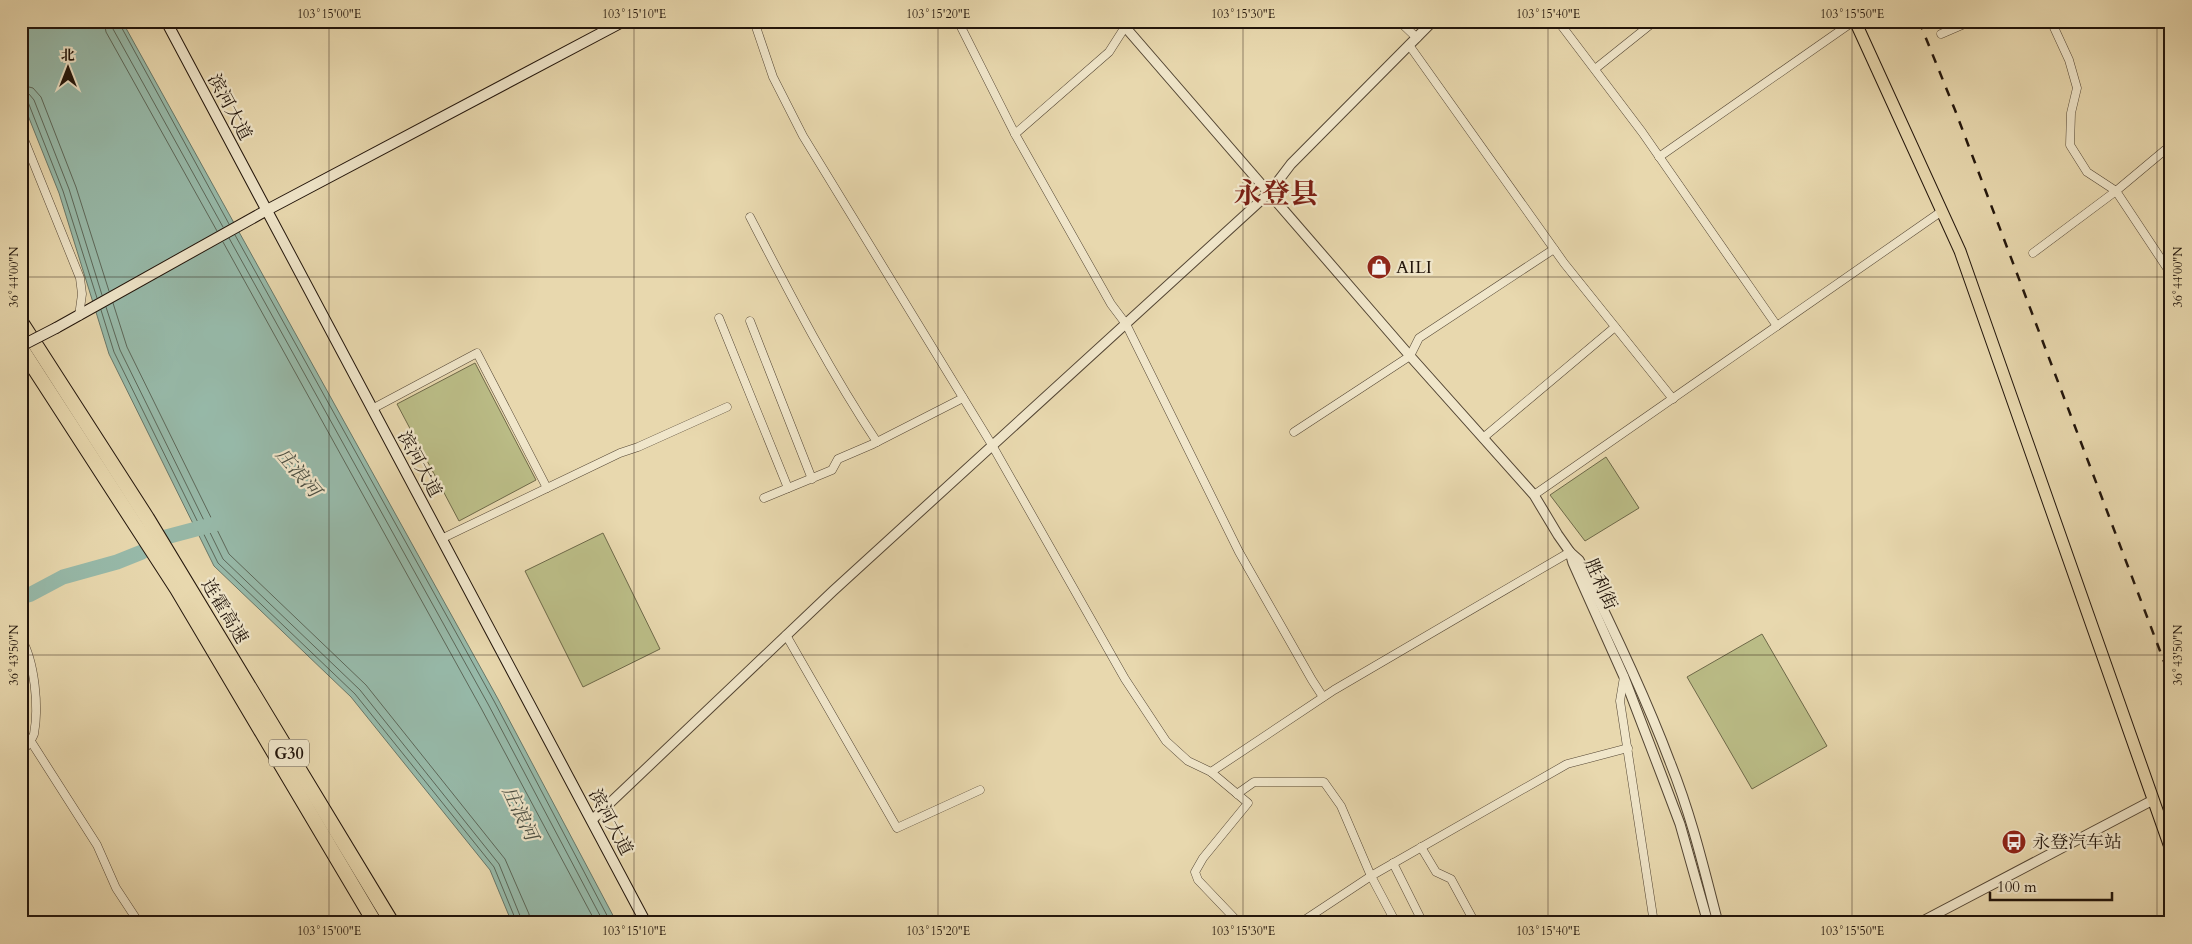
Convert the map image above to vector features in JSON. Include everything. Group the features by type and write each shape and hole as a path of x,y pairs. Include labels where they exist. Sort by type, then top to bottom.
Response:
{"highway":[{"name":"连霍高速","path":"21,322 182,586 392,923"},
{"name":"连霍高速","path":"21,347 142,521"},
{"name":"连霍高速","path":"182,586 375,923"}],"main road":[{"name":"滨河大道","path":"166,21 646,923"},
{"path":"21,347 267,210 624,21"},
{"path":"1854,21 1960,251 2153,800 2166,823 2171,850"}],"street":[{"path":"754,21 773,77 803,136 992,445 1125,679 1166,740 1188,761 1211,772 1248,803 1203,858 1195,872 1198,880 1239,923"},
{"path":"958,21 1015,134 1111,304 1126,324 1240,552 1323,697"},
{"path":"1399,21 1417,38"},
{"path":"592,820 786,635 1268,193 1291,164 1433,21"},
{"path":"1558,21 1659,157 1777,326"},
{"path":"1595,69 1655,21"},
{"path":"1659,157 1854,21"},
{"path":"1941,34 1971,21"},
{"path":"2051,21 2069,60 2077,88 2071,113 2070,145 2087,172 2116,191 2171,274"},
{"path":"1015,134 1109,52 1125,23 1268,193 1534,495 1570,552 1323,697 1211,772"},
{"path":"1409,46 1554,249 1673,399"},
{"path":"21,132 80,278 82,294 79,316"},
{"path":"2033,253 2116,191 2171,145"},
{"path":"1534,495 1942,211"},
{"path":"750,217 807,328 877,442"},
{"path":"1294,432 1410,356 1419,338 1554,249"},
{"path":"719,318 788,488"},
{"path":"750,321 812,479"},
{"path":"1483,438 1615,327"},
{"path":"372,409 477,353 547,488"},
{"path":"764,498 832,470 838,460 963,398"},
{"path":"442,539 620,452 728,407"},
{"name":"胜利街","path":"1570,552 1573,563 1624,677 1680,824 1708,923"},
{"name":"胜利街","path":"1570,552 1579,560 1626,657 1671,764 1698,846 1718,923"},
{"path":"786,635 897,828 980,790"},
{"path":"21,638 34,675 34,735 21,753"},
{"path":"1624,677 1620,701 1654,923"},
{"path":"30,740 97,845 116,888 139,923"},
{"path":"1300,923 1371,876 1567,764 1628,748"},
{"path":"1237,794 1254,782 1324,782 1341,806 1371,876 1396,923"},
{"path":"1919,923 2153,800"},
{"path":"1421,847 1436,872 1451,879 1475,923"},
{"path":"1393,863 1423,923"}],"green space":[{"path":"475,363 536,480 459,521 397,404"},
{"path":"1606,457 1639,508 1585,541 1550,495"},
{"path":"603,533 660,649 583,687 525,571"},
{"path":"1762,634 1827,746 1752,789 1687,677"}],"water":[{"name":"庄浪河","path":"21,21 122,21 498,699 617,923 512,923 490,870 351,697 214,566 109,354 59,193 21,98"}],"waterway":[{"path":"21,597 31,594 63,577 117,562 142,552 166,537 215,524"}],"railway":[{"path":"1919,21 1955,110 2171,680"}],"place":[{"name":"AILI","path":"1379,267"},
{"name":"永登汽车站","path":"2014,842"}],"district":[{"name":"永登县","path":"1276,193"}]}
